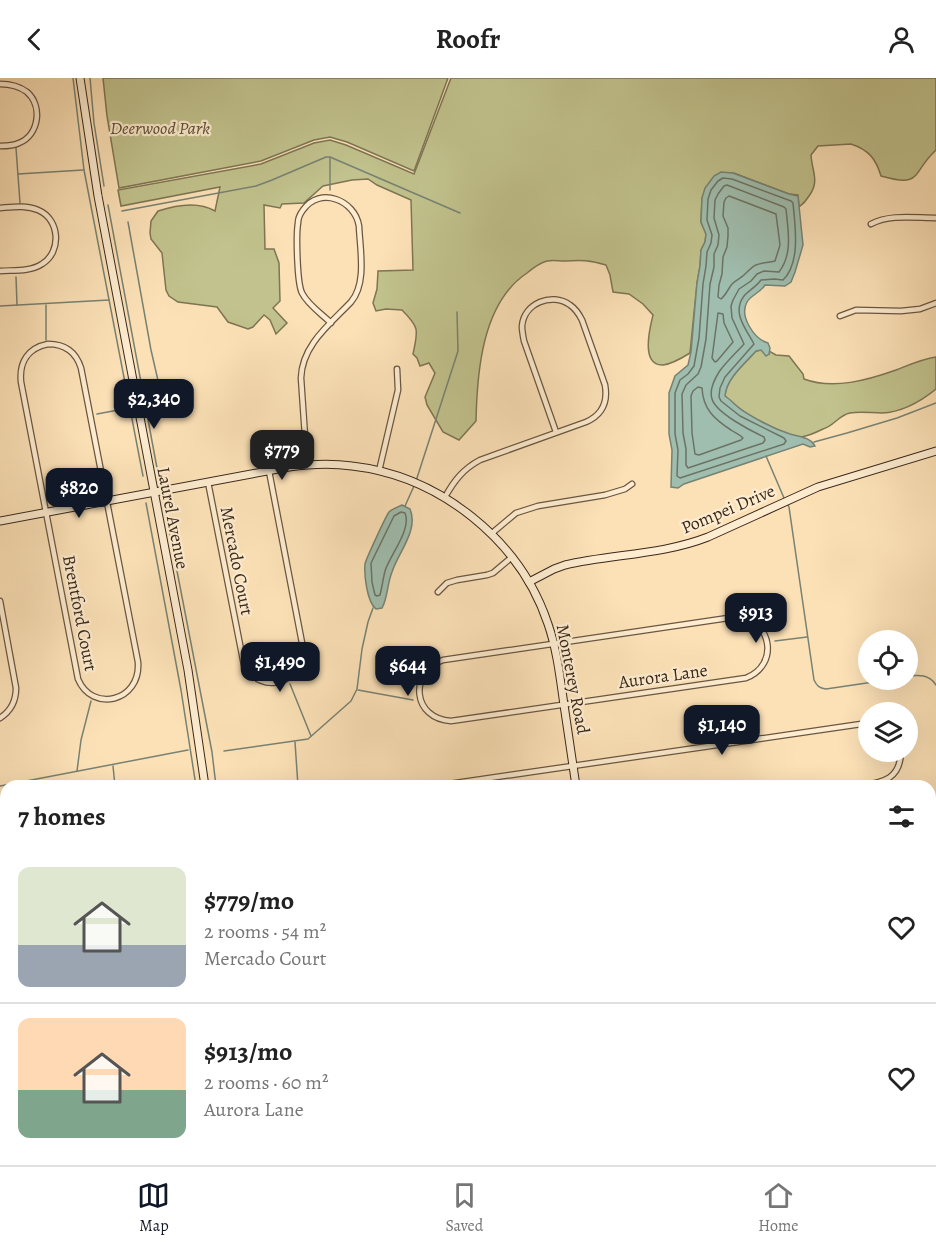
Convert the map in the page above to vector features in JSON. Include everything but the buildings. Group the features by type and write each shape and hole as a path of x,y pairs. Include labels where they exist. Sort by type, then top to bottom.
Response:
{"street":[{"name":"Laurel Avenue","path":"80,78 98,196 188,670 204,780"},
{"path":"0,84 14,86 26,92 34,103 37,113 36,125 25,140 19,144 0,146"},
{"path":"307,465 301,383 304,358 309,348 332,323 354,298 359,290 361,278 359,226 355,214 337,199 325,198 312,202 300,216 297,228 299,281 306,299 332,323"},
{"path":"0,208 27,207 41,211 51,220 56,234 53,252 42,265 28,269 0,271"},
{"path":"871,224 885,218 936,218"},
{"path":"445,497 456,478 469,466 586,422 598,415 604,405 606,390 582,321 568,303 552,299 545,300 531,308 524,319 522,332 556,432"},
{"path":"840,316 856,310 920,309 936,303"},
{"name":"Brentford Court","path":"58,345 69,350 76,357 81,368 107,501 138,667 137,677 131,688 112,699 93,695 79,682 21,377 22,366 29,353 39,346 58,345"},
{"path":"379,471 398,390 397,369"},
{"name":"Pompei Drive","path":"529,582 565,565 693,543 825,484 936,452"},
{"name":"Monterey Road","path":"0,521 307,465 338,465 379,471 420,485 445,497 475,519 512,557 529,582 540,604 554,644 575,780"},
{"name":"Mercado Court","path":"208,482 244,665 254,677 267,682 277,682 288,678 297,669 303,648 269,471"},
{"path":"491,534 516,513 538,506 604,495 625,489 632,484"},
{"path":"438,592 447,583 493,573 512,557"},
{"path":"0,601 16,688 15,701 9,712 0,718"},
{"name":"Aurora Lane","path":"735,617 746,618 758,625 764,632 767,641 767,656 755,673 746,678 447,721 438,719 424,707 420,696 423,674 439,661 554,644 735,617"},
{"path":"476,780 858,724"},
{"path":"885,780 892,776 900,762"}],"green space":[{"name":"Deerwood Park","path":"103,78 448,78 414,171 330,137 314,140 261,161 119,188"},
{"path":"451,78 936,78 936,150 915,176 904,180 881,176 871,156 857,146 851,144 818,146 811,155 814,186 807,199 799,207 798,195 789,194 734,173 702,198 701,222 706,234 701,250 690,353 670,363 656,364 651,359 648,345 653,315 629,294 613,292 606,265 581,261 549,261 539,264 512,286 500,302 491,320 478,381 476,421 459,440 443,432 427,405 425,397 435,373 429,363 420,366 413,354 416,330 412,321 402,310 376,311 373,303 378,271 413,270 411,200 368,179 323,186 304,203 282,204 280,208 264,205 265,249 274,249 279,263 280,301 273,308 287,323 276,334 270,320 264,315 248,329 228,322 217,307 178,302 169,296 166,290 162,253 151,239 151,221 158,211 172,207 194,205 215,211 220,187 121,206 118,190 261,164 314,143 330,140 414,174"},
{"path":"761,350 769,354 769,351 776,355 789,356 803,374 804,379 827,384 862,380 936,357 936,389 904,408 882,413 850,413 827,428 801,437 796,436 780,431 754,417 725,396 729,383 737,372 756,351"}],"water":[{"path":"721,172 733,173 798,196 803,245 791,282 785,286 765,285 747,302 746,320 753,332 768,343 769,354 766,356 761,350 756,351 732,377 725,396 754,418 784,432 808,439 815,446 810,447 803,444 678,488 671,487 669,393 675,376 688,365 691,352 701,250 706,234 701,222 702,198 705,188 714,176"},
{"path":"402,505 410,509 412,525 410,533 392,572 384,604 382,608 376,609 368,595 365,564 389,512"}],"waterway":[{"path":"73,78 84,170 143,476"},
{"path":"90,78 94,123 104,186"},
{"path":"16,148 20,203"},
{"path":"122,211 256,186 330,157 460,213"},
{"path":"330,158 330,190"},
{"path":"18,174 83,170"},
{"path":"108,205 157,468"},
{"path":"128,222 151,350 165,411"},
{"path":"16,277 17,305"},
{"path":"0,306 109,300"},
{"path":"46,305 46,340"},
{"path":"416,481 458,351 457,312"},
{"path":"814,442 897,418 936,403"},
{"path":"97,414 129,408"},
{"path":"766,456 784,498"},
{"path":"405,506 414,486"},
{"path":"164,499 165,506"},
{"path":"146,503 181,690 195,780"},
{"path":"787,503 814,680 817,685 826,689 858,684"},
{"path":"166,514 212,752 215,780"},
{"path":"224,751 308,739 351,701 357,689 362,649 373,608"},
{"path":"775,641 807,637"},
{"path":"918,676 927,677 936,685"},
{"path":"290,684 311,736"},
{"path":"358,690 413,700"},
{"path":"77,771 81,740 91,701"},
{"path":"295,742 298,780"},
{"path":"31,780 188,750"},
{"path":"113,766 114,780"}]}
